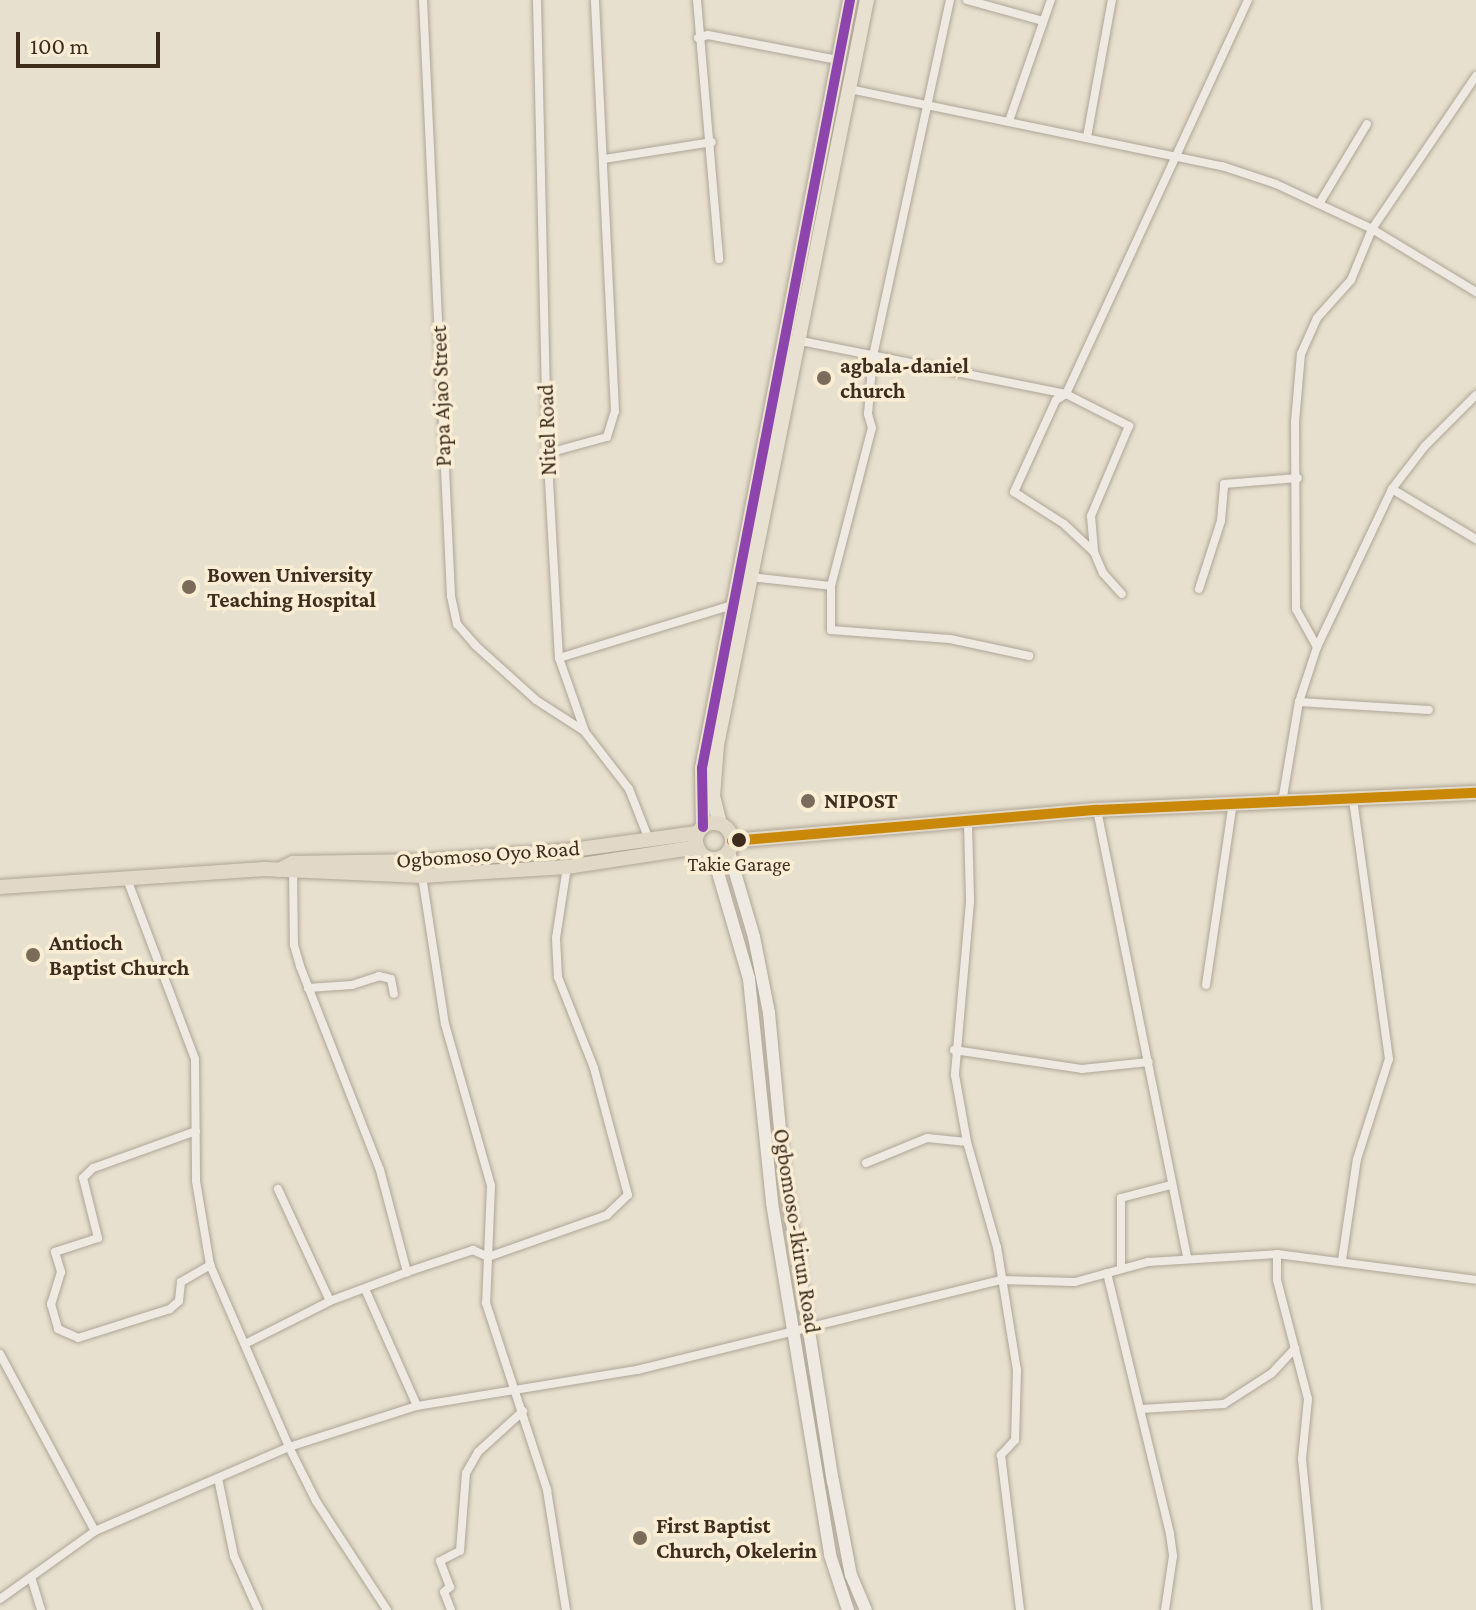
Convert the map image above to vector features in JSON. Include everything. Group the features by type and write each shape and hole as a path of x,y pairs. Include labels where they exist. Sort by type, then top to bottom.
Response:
{"highway":[{"path":"730,846 720,824 699,836 714,859 730,846 1097,810 1476,793"},
{"name":"Ogbomoso Oyo Road","path":"0,887 565,851 648,837 699,836"},
{"name":"Ogbomoso Oyo Road","path":"288,869 422,876 567,867 699,836"}],"main road":[{"path":"720,824 713,780 795,340 850,0"},
{"path":"699,836 702,768 732,605 813,220 849,89 867,0"},
{"name":"Ogbomoso-Ikirun Road","path":"730,846 754,937 769,1013 784,1173 846,1549 866,1610"},
{"name":"Ogbomoso-Ikirun Road","path":"714,859 751,991 772,1203 830,1555 848,1610"}],"street":[{"name":"Papa Ajao Street","path":"423,0 451,596 457,624 475,645 536,700 585,732"},
{"name":"Nitel Road","path":"537,0 548,453 559,658 585,732 629,789 648,837"},
{"path":"548,453 598,443 612,429 604,159 595,0"},
{"path":"697,0 698,38 712,142 719,259"},
{"path":"950,0 873,356 868,414 872,428 831,586 831,630 950,639 1029,656"},
{"path":"967,0 1043,21"},
{"path":"1009,121 1051,0"},
{"path":"1087,137 1112,0"},
{"path":"1094,552 1064,524 1014,492 1056,400 1066,394 1174,153 1248,0"},
{"path":"698,38 708,35 838,60"},
{"path":"1317,647 1296,609 1298,478 1295,422 1301,354 1317,318 1351,280 1372,229 1476,76"},
{"path":"849,89 1174,153 1276,184 1372,229 1476,292"},
{"path":"1319,204 1367,124"},
{"path":"604,159 712,142"},
{"path":"795,340 1066,394 1131,431 1092,504 1094,552 1103,573 1122,594"},
{"path":"1282,802 1299,702 1317,647 1392,489 1425,446 1476,395"},
{"path":"1199,589 1221,521 1224,484 1298,478"},
{"path":"1392,489 1476,539"},
{"path":"749,577 831,586"},
{"path":"559,658 732,605"},
{"path":"1299,702 1429,710"},
{"path":"1342,1260 1357,1159 1389,1059 1353,800"},
{"path":"1206,985 1233,802"},
{"path":"1097,810 1187,1257"},
{"path":"968,823 970,902 954,1050 967,1142 997,1247 1019,1393 1015,1440 1001,1455 1020,1610"},
{"path":"247,1343 330,1301 407,1272 473,1250 488,1257 607,1215 628,1195 594,1068 558,977 556,938 567,867"},
{"path":"288,869 294,945 380,1170 407,1272"},
{"path":"422,876 445,1024 491,1186 486,1303 547,1490 566,1610"},
{"path":"127,879 195,1059 196,1181 210,1265 247,1343 289,1447 316,1501 387,1610"},
{"path":"308,988 352,985 379,976 391,979 394,994"},
{"path":"954,1050 1082,1069 1149,1062"},
{"path":"196,1131 93,1168 83,1178 98,1238 55,1252 61,1272 51,1304 58,1329 78,1338 170,1309 179,1301 181,1282 210,1265"},
{"path":"866,1163 927,1138 967,1142"},
{"path":"1121,1266 1121,1198 1171,1185"},
{"path":"278,1189 330,1301"},
{"path":"1277,1254 1277,1280 1308,1399 1302,1459 1317,1610"},
{"path":"0,1599 95,1531 289,1447 417,1406 637,1370 795,1329 811,1328 947,1289 1000,1280 1075,1282 1121,1266 1187,1257 1277,1254 1342,1260 1476,1280"},
{"path":"1107,1273 1173,1556 1165,1610"},
{"path":"365,1289 417,1406"},
{"path":"1141,1409 1224,1404 1272,1373 1295,1348"},
{"path":"0,1354 95,1531"},
{"path":"451,1610 440,1561 460,1551 466,1473 478,1452 523,1411"},
{"path":"218,1478 234,1556 258,1610"},
{"path":"31,1577 41,1610"}],"transit line":[{"path":"703,827 702,768 850,0"},
{"path":"732,841 1097,810 1476,793"}],"place":[{"name":"agbala-daniel church","path":"824,378"},
{"name":"Bowen University Teaching Hospital","path":"189,587"},
{"name":"NIPOST","path":"808,801"},
{"name":"Takie Garage","path":"739,840"},
{"name":"Antioch Baptist Church","path":"33,955"},
{"name":"First Baptist Church, Okelerin","path":"640,1538"}]}
